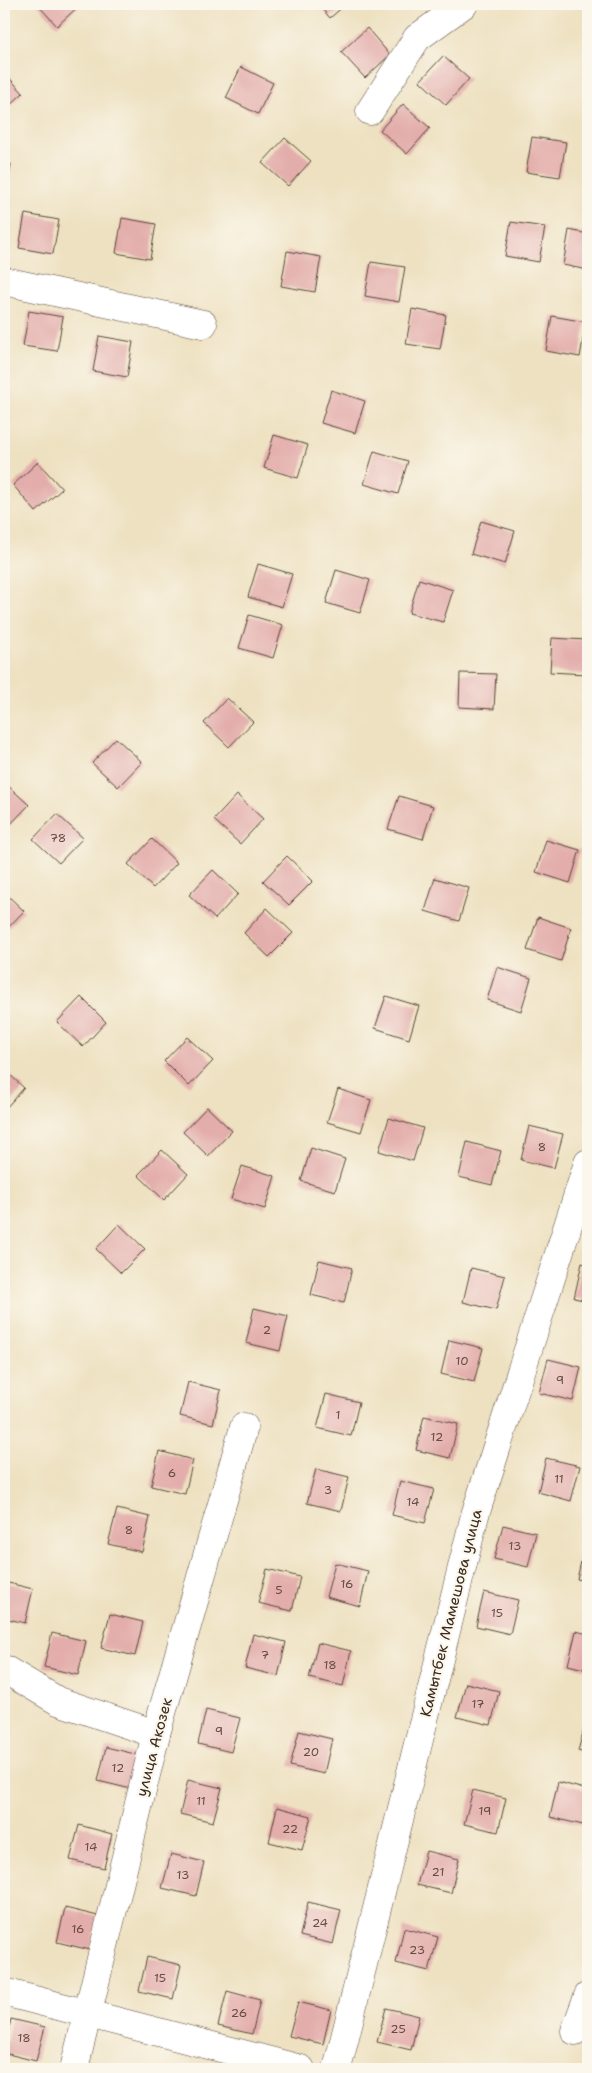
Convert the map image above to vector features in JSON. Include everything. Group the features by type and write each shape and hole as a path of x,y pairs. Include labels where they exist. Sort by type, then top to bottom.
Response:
{"street":[{"path":"370,111 417,38 464,4"},
{"path":"4,281 203,324"},
{"name":"Камытбек Мамешова улица","path":"337,2069 475,1515 588,1163"},
{"name":"улица Акозек","path":"74,2069 156,1734 244,1427"},
{"path":"4,1669 58,1701 156,1734"},
{"path":"4,1992 301,2069"},
{"path":"575,2031 588,1996"}],"building":[{"path":"37,4 81,4 57,26"},
{"path":"318,4 346,4 330,18"},
{"path":"367,28 390,55 365,78 341,52"},
{"path":"443,56 469,79 446,105 420,81"},
{"path":"241,67 273,83 258,114 226,98"},
{"path":"4,72 23,93 4,111"},
{"path":"403,104 430,128 407,154 380,130"},
{"path":"532,137 566,142 560,177 526,172"},
{"path":"285,138 311,161 288,186 262,163"},
{"path":"4,162 11,164 5,199 4,198"},
{"path":"25,214 59,220 53,254 19,248"},
{"path":"122,218 156,224 150,259 116,253"},
{"path":"511,222 545,227 539,262 505,256"},
{"path":"569,230 588,234 588,270 563,265"},
{"path":"287,251 321,257 315,292 281,286"},
{"path":"371,262 405,267 399,302 365,296"},
{"path":"412,309 446,315 440,349 406,344"},
{"path":"29,311 63,317 57,351 23,346"},
{"path":"552,316 586,322 580,357 546,351"},
{"path":"99,336 133,342 127,377 93,371"},
{"path":"331,390 365,401 355,433 321,423"},
{"path":"274,435 308,445 298,478 264,468"},
{"path":"374,451 408,461 398,494 364,484"},
{"path":"38,462 62,489 36,512 13,485"},
{"path":"481,521 515,531 505,564 471,554"},
{"path":"258,564 292,574 282,607 248,597"},
{"path":"336,570 370,580 360,613 326,603"},
{"path":"419,579 453,590 443,622 409,613"},
{"path":"249,615 283,625 273,658 239,648"},
{"path":"552,638 587,640 586,674 550,672"},
{"path":"460,673 496,674 494,709 459,707"},
{"path":"227,698 253,722 229,747 204,723"},
{"path":"116,738 142,762 118,787 92,763"},
{"path":"4,782 29,805 5,830 4,829"},
{"path":"237,795 263,819 240,844 214,820"},
{"path":"399,796 433,806 423,839 388,829"},
{"path":"57,814 83,838 59,863 33,839"},
{"path":"152,839 177,863 153,888 128,864"},
{"path":"546,840 580,850 570,883 536,872"},
{"path":"287,856 313,881 289,905 263,881"},
{"path":"213,870 238,894 215,919 189,895"},
{"path":"435,878 469,888 459,921 425,911"},
{"path":"4,892 24,911 4,932"},
{"path":"267,908 293,933 269,957 244,933"},
{"path":"538,917 571,928 561,961 527,950"},
{"path":"497,967 531,978 521,1011 487,1000"},
{"path":"386,996 419,1006 409,1039 375,1028"},
{"path":"81,997 106,1022 83,1047 57,1022"},
{"path":"187,1037 213,1061 189,1086 164,1061"},
{"path":"4,1069 24,1088 4,1110"},
{"path":"338,1089 371,1100 361,1132 327,1122"},
{"path":"207,1107 232,1131 208,1156 183,1132"},
{"path":"389,1118 423,1128 413,1161 379,1151"},
{"path":"529,1126 563,1134 554,1168 521,1160"},
{"path":"467,1142 501,1151 492,1185 459,1177"},
{"path":"311,1148 345,1159 335,1191 301,1181"},
{"path":"162,1150 188,1174 164,1200 138,1175"},
{"path":"242,1166 275,1176 265,1209 231,1199"},
{"path":"588,1202 588,1229 581,1228"},
{"path":"119,1224 145,1249 121,1273 96,1249"},
{"path":"319,1260 352,1268 344,1303 311,1295"},
{"path":"582,1263 588,1265 588,1301 574,1298"},
{"path":"471,1268 505,1276 496,1310 463,1302"},
{"path":"254,1308 288,1316 280,1351 246,1343"},
{"path":"449,1340 483,1348 474,1382 441,1374"},
{"path":"548,1359 581,1367 573,1401 539,1393"},
{"path":"188,1382 221,1390 213,1424 180,1416"},
{"path":"326,1394 359,1402 351,1436 317,1428"},
{"path":"424,1416 458,1424 450,1458 416,1450"},
{"path":"159,1451 193,1460 185,1494 151,1486"},
{"path":"546,1458 580,1466 571,1501 538,1492"},
{"path":"316,1469 349,1477 341,1511 307,1503"},
{"path":"400,1481 434,1489 425,1523 392,1515"},
{"path":"117,1509 150,1517 142,1552 108,1544"},
{"path":"503,1525 536,1533 528,1567 494,1559"},
{"path":"585,1544 588,1545 588,1581 577,1579"},
{"path":"335,1563 368,1571 360,1606 326,1597"},
{"path":"267,1569 300,1577 292,1611 258,1603"},
{"path":"4,1582 33,1589 25,1623 4,1618"},
{"path":"484,1592 518,1600 510,1634 476,1626"},
{"path":"110,1614 143,1622 135,1656 101,1648"},
{"path":"576,1631 588,1634 588,1670 568,1665"},
{"path":"52,1633 86,1641 78,1675 44,1667"},
{"path":"253,1634 286,1642 278,1676 245,1668"},
{"path":"318,1643 351,1651 343,1686 309,1678"},
{"path":"466,1683 499,1691 491,1725 457,1717"},
{"path":"206,1710 240,1718 231,1752 198,1744"},
{"path":"588,1714 588,1754 578,1751"},
{"path":"299,1731 332,1739 324,1774 290,1766"},
{"path":"106,1747 139,1755 131,1789 98,1781"},
{"path":"188,1780 222,1788 213,1822 180,1814"},
{"path":"558,1782 588,1790 588,1803 583,1825 550,1817"},
{"path":"473,1790 506,1798 498,1832 464,1824"},
{"path":"277,1807 311,1816 302,1850 269,1842"},
{"path":"79,1825 112,1834 104,1868 70,1860"},
{"path":"426,1851 459,1859 451,1893 417,1885"},
{"path":"171,1854 204,1862 196,1896 162,1888"},
{"path":"308,1902 341,1910 333,1944 300,1936"},
{"path":"65,1908 98,1916 90,1950 57,1942"},
{"path":"404,1928 438,1937 429,1971 396,1963"},
{"path":"147,1957 181,1965 173,1999 139,1991"},
{"path":"227,1991 260,2000 252,2034 218,2026"},
{"path":"298,2002 331,2010 323,2044 289,2036"},
{"path":"386,2008 419,2016 411,2050 377,2042"},
{"path":"11,2019 45,2027 36,2061 4,2053"},
{"path":"120,2065 135,2069 119,2069"}]}
